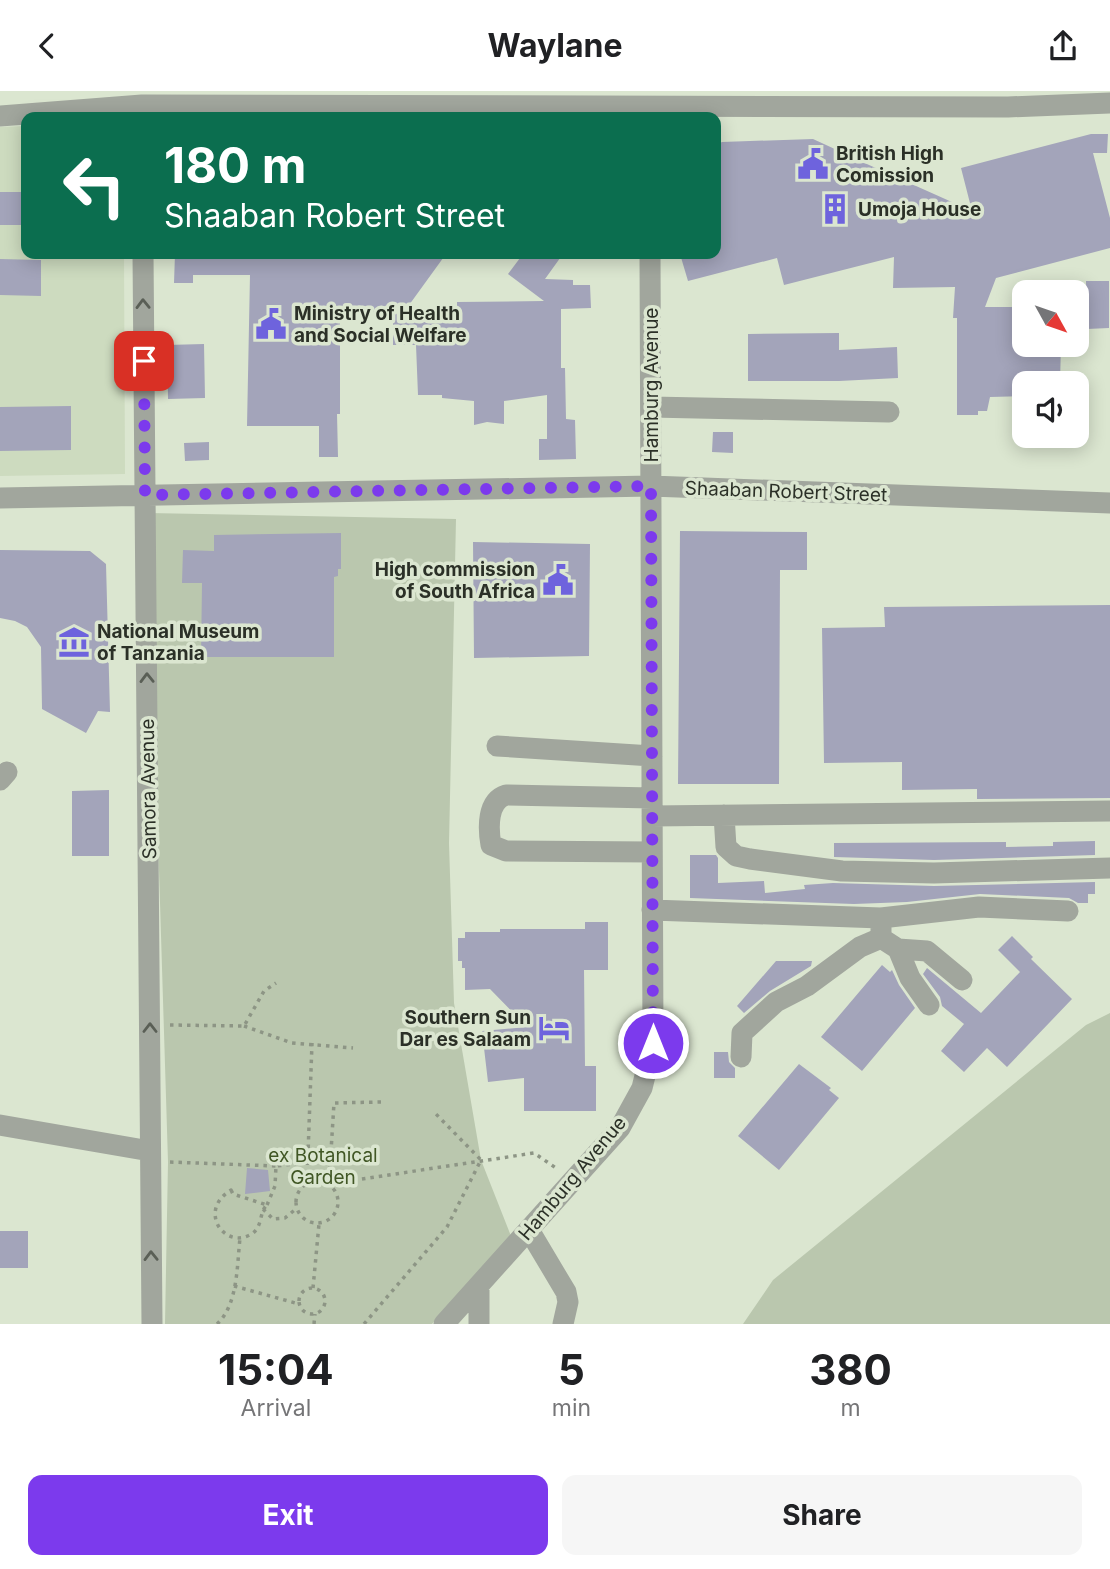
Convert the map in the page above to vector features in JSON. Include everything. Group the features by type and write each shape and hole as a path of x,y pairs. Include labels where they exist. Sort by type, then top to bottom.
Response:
{"street":[{"path":"47,112 142,104 1008,107 1110,103"},
{"path":"0,116 21,114"},
{"name":"Samora Avenue","path":"143,259 150,1027 159,1157 152,1324"},
{"name":"Hamburg Avenue","path":"444,1324 620,1128 642,1088 653,1043 650,259"},
{"path":"651,407 889,412"},
{"name":"Shaaban Robert Street","path":"0,498 651,486 1110,503"},
{"path":"497,746 652,756"},
{"path":"652,852 506,851 491,845 492,807 499,797 506,795 724,815 1110,811"},
{"path":"724,815 726,847 736,856 750,859 842,871 934,873 1110,867"},
{"path":"741,1057 742,1033 776,1002 807,986 860,947 887,935 979,907 1068,911"},
{"path":"652,910 887,935 927,951 962,980"},
{"path":"887,935 910,978 929,1005"},
{"path":"0,1125 159,1157"},
{"path":"529,1230 566,1292 569,1302 563,1324"},
{"path":"479,1286 479,1324"}],"path":[{"path":"244,1026 264,991 276,983"},
{"path":"150,1027 164,1024 244,1026 292,1043 353,1048"},
{"path":"313,1043 309,1162 307,1182 298,1193 297,1208 305,1219 319,1223 327,1220 337,1209 337,1195 328,1184 334,1103 381,1102"},
{"path":"433,1111 481,1160"},
{"path":"307,1182 315,1180 328,1184 534,1153 574,1179"},
{"path":"159,1157 276,1166 331,1160"},
{"path":"364,1324 447,1227 481,1160"},
{"path":"267,1205 233,1194 231,1190 222,1195 214,1210 215,1219 224,1233 240,1238 252,1233 262,1220 263,1209 267,1205 275,1186 276,1166"},
{"path":"263,1209 272,1219 285,1218 297,1208"},
{"path":"313,1288 319,1223"},
{"path":"217,1324 224,1317 234,1286 240,1238"},
{"path":"234,1286 299,1304 306,1313 315,1314 322,1309 325,1300 321,1291 313,1288 303,1291 299,1304"},
{"path":"314,1324 315,1314"}],"shaded area":[{"path":"21,126 21,259 124,259 125,474 0,476 0,127"}],"green space":[{"name":"ex Botanical Garden","path":"148,513 456,519 449,843 454,1003 481,1160 511,1236 432,1324 165,1324 168,1162"},
{"path":"1110,1013 1110,1324 743,1324 773,1280 1086,1025"}],"building":[{"path":"1091,134 1108,134 1107,153 1093,153 1110,218 1110,248 996,278 985,307 1012,307 1012,357 1061,357 1060,371 1012,371 1012,396 990,397 987,411 978,411 978,415 957,415 957,318 953,318 955,287 893,288 894,257 784,285 777,258 688,281 681,259 721,259 722,142 813,139 972,211 961,168"},
{"path":"0,192 21,192 21,225 0,225"},
{"path":"0,259 41,260 41,296 0,295"},
{"path":"175,259 442,259 404,312 340,313 338,457 319,457 319,426 247,426 250,275 193,275 193,283 174,283"},
{"path":"519,259 559,259 545,279 573,280 573,285 590,285 591,308 561,309 561,368 565,368 566,419 575,420 576,459 539,460 539,439 547,439 547,395 504,401 504,424 487,422 474,425 474,401 442,398 442,395 418,395 416,345 393,345 393,313 457,312 457,302 544,301 508,274"},
{"path":"1089,281 1109,281 1109,328 1089,329"},
{"path":"839,333 839,350 897,347 898,378 748,381 748,334"},
{"path":"204,344 205,398 168,399 167,345"},
{"path":"71,406 71,450 0,451 0,407"},
{"path":"713,432 733,432 733,453 712,452"},
{"path":"209,442 209,460 185,461 184,443"},
{"path":"680,531 807,532 807,570 780,570 779,784 678,784"},
{"path":"341,533 341,569 338,569 338,576 334,577 334,657 201,657 202,583 182,583 183,550 214,551 214,535"},
{"path":"473,542 590,544 589,656 474,658"},
{"name":"National Museum of Tanzania","path":"0,550 90,551 106,564 110,712 98,711 86,733 42,709 41,647 27,627 0,618"},
{"path":"1110,605 1110,798 977,799 977,789 902,790 902,762 824,763 822,628 885,627 884,607"},
{"path":"109,790 109,856 72,856 72,791"},
{"path":"1095,841 1095,855 934,860 834,857 834,843 1006,842 1006,847 1053,846 1053,842"},
{"path":"690,855 716,855 718,883 764,881 765,893 805,889 804,885 833,883 934,886 1095,882 1095,894 1088,894 1088,903 1078,903 1069,898 980,894 907,902 854,904 690,898"},
{"name":"Southern Sun Dar es Salaam","path":"585,922 608,922 608,970 584,970 585,1066 596,1066 596,1111 524,1111 524,1078 488,1082 482,1031 527,1027 490,989 465,990 465,968 462,968 462,961 458,961 458,938 465,938 465,932 500,932 500,929 585,929"},
{"path":"1012,936 1033,957 1031,959 1072,999 1007,1067 987,1048 964,1072 941,1051 964,1024 942,1006 940,997 923,974 927,968 981,1013 1020,972 998,950"},
{"path":"776,961 812,961 811,966 770,991 744,1013 737,1006"},
{"path":"882,965 890,972 892,970 915,1008 862,1071 821,1037"},
{"path":"714,1052 728,1052 729,1062 735,1068 735,1078 714,1078"},
{"path":"799,1064 831,1088 829,1090 839,1098 779,1170 738,1136"},
{"path":"247,1168 268,1170 270,1191 245,1194"},
{"path":"0,1231 28,1231 28,1268 0,1268"}],"place":[{"name":"British High Comission","path":"813,164"},
{"name":"Umoja House","path":"835,209"},
{"name":"Ministry of Health and Social Welfare","path":"271,324"},
{"name":"High commission of South Africa","path":"558,580"},
{"name":"National Museum of Tanzania","path":"74,642"},
{"name":"Southern Sun Dar es Salaam","path":"554,1028"}],"route":[{"path":"144,361 145,495 651,486 653,1043"}]}
